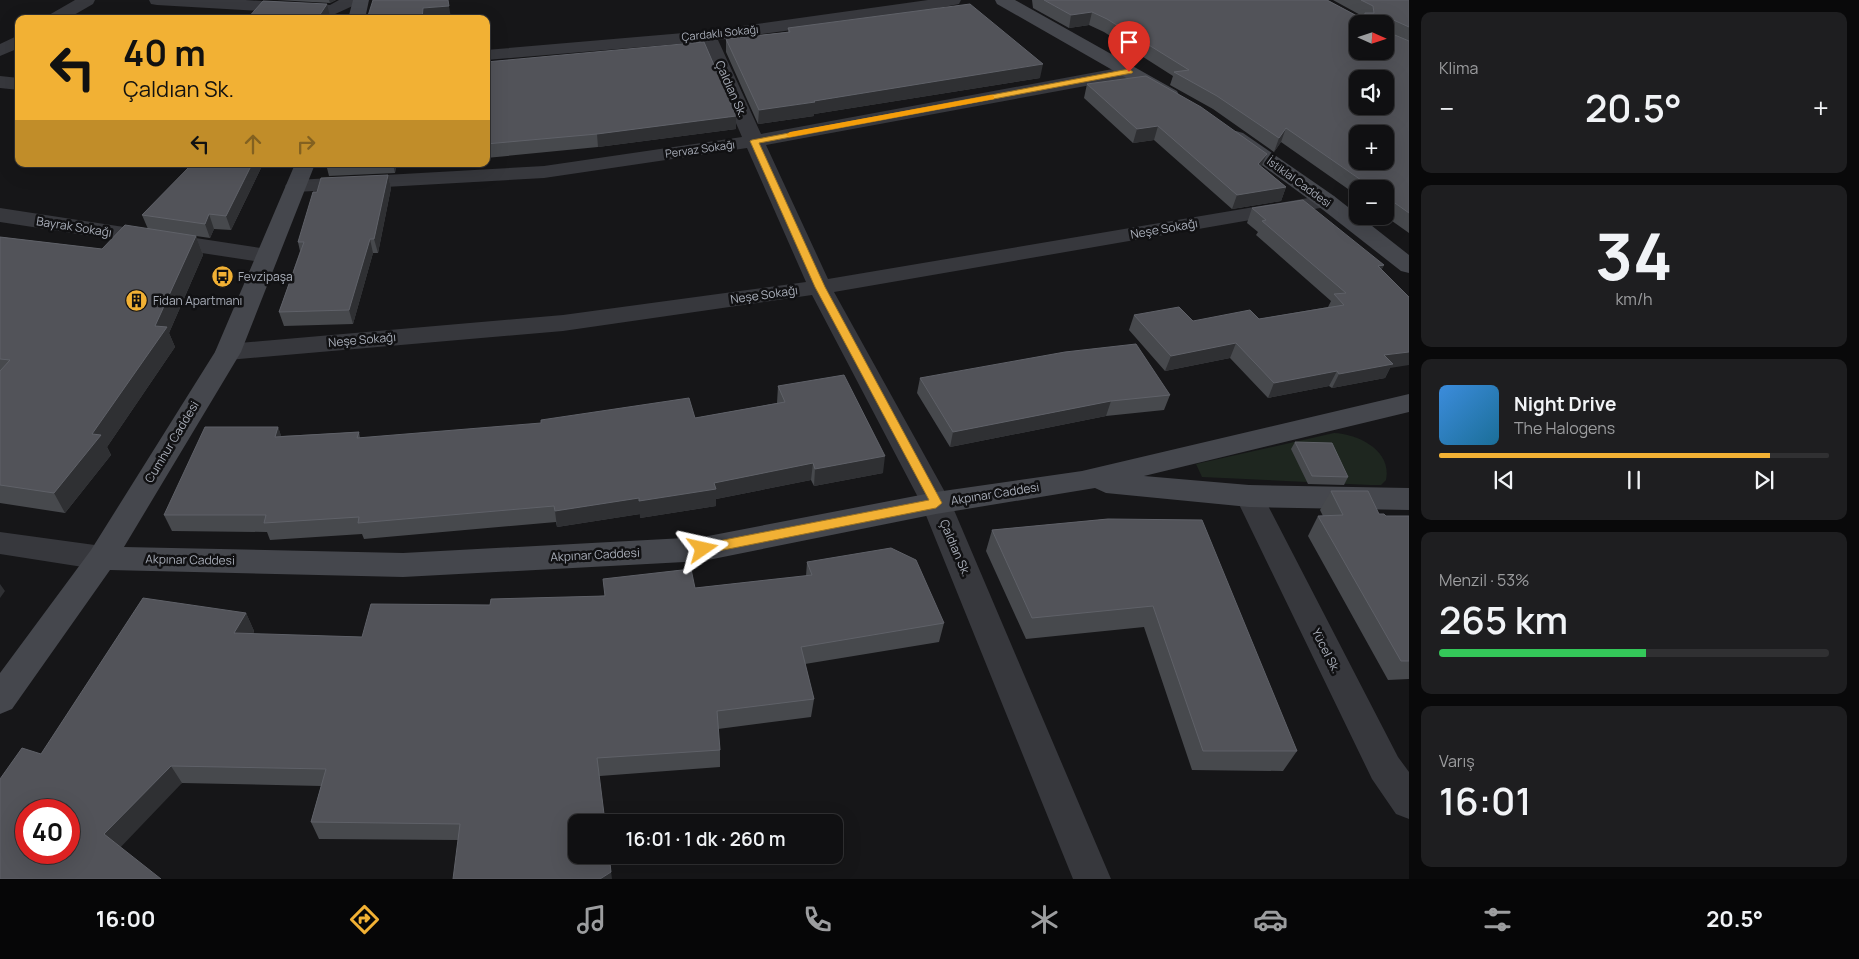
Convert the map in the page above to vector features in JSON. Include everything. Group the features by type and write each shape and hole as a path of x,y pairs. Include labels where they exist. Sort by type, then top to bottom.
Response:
{"street":[{"path":"63,15 87,0"},
{"path":"157,0 333,10 351,0"},
{"path":"357,15 361,0"},
{"name":"Çardaklı Sokağı","path":"490,54 707,36 903,10 952,0"},
{"path":"1003,0 1188,105"},
{"name":"Çaldıan Sk.","path":"707,36 820,287 936,503 1092,879"},
{"path":"0,51 15,42"},
{"name":"Pervaz Sokağı","path":"300,175 544,172 754,141 1129,72"},
{"path":"0,82 15,84"},
{"name":"İstiklal Caddesi","path":"1222,126 1326,201 1409,266"},
{"name":"Cumhur Caddesi","path":"0,699 102,558 228,352 300,175"},
{"name":"Neşe Sokağı","path":"228,352 563,324 820,287 1326,201"},
{"name":"Bayrak Sokağı","path":"0,215 267,256"},
{"name":"Akpınar Caddesi","path":"102,558 403,565 703,549 936,503 1082,481 1409,403"},
{"name":"Akpınar Caddesi","path":"1082,481 1248,496 1409,499"},
{"name":"Yücel Sk.","path":"1248,496 1386,768 1409,802"},
{"path":"0,544 102,558"}],"shaded area":[{"path":"1334,433 1344,434 1363,441 1379,453 1387,470 1386,480 1381,485 1202,477 1196,464"}],"building":[{"path":"373,0 448,0 449,6 423,8 422,15 368,15"},
{"path":"1044,0 1327,0 1355,15 1349,15 1349,60 1394,60 1394,35 1409,41 1409,213 1394,202 1394,180 1361,180 1286,128 1279,138 1217,96 1174,72 1189,70 1107,19 1092,12 1071,15"},
{"path":"1361,0 1409,0 1409,27 1394,20 1394,15 1365,15 1365,13 1374,13 1373,6"},
{"path":"263,1 327,4 320,15 251,15"},
{"path":"970,4 1043,64 759,110 726,39 790,32 788,28"},
{"path":"704,42 736,116 597,134 490,144 490,62"},
{"path":"1146,76 1201,107 1267,154 1258,164 1286,187 1237,195 1158,126 1137,129 1087,84"},
{"path":"189,167 250,167 226,216 209,214 205,224 142,215"},
{"path":"388,175 374,239 370,239 349,310 279,312 304,242 298,242 313,192 317,192 321,178"},
{"path":"1303,200 1384,265 1378,266 1409,297 1409,352 1384,355 1393,364 1339,374 1337,371 1274,383 1236,343 1171,356 1134,315 1179,307 1193,321 1250,310 1259,319 1344,305 1334,294 1346,293 1262,221 1266,220 1252,208"},
{"path":"125,225 196,236 155,326 167,327 92,434 101,435 54,493 0,485 0,371 10,360 0,359 0,237 102,249"},
{"path":"1136,344 1170,395 1111,401 953,432 920,378 1065,352"},
{"path":"844,375 885,456 815,469 813,463 714,483 716,489 639,501 639,498 555,511 554,506 358,523 359,517 264,523 266,515 164,515 205,427 278,427 275,437 359,432 357,438 541,423 541,420 689,398 695,418 785,402 778,386"},
{"path":"1295,442 1332,443 1348,477 1312,476"},
{"path":"1331,491 1368,491 1379,514 1386,516 1409,516 1409,661 1401,661 1318,516 1343,515"},
{"path":"1108,519 1202,520 1297,751 1203,751 1153,606 1032,618 992,530"},
{"path":"891,548 916,560 944,623 801,647 814,699 717,711 720,750 597,758 604,814 568,814 568,864 610,864 611,872 600,879 453,879 460,824 311,822 326,769 171,766 104,834 161,879 0,879 0,779 22,748 41,754 143,598 246,613 234,633 362,637 371,604 490,605 491,599 605,596 603,579 691,569 695,588 812,575 807,562"}],"slow traffic":[{"path":"790,135 991,97"}],"place":[{"name":"Fevzipaşa","path":"222,277"},
{"name":"Fidan Apartmanı","path":"137,301"}],"route":[{"path":"703,549 936,503 820,287 754,141 1129,72"}]}
